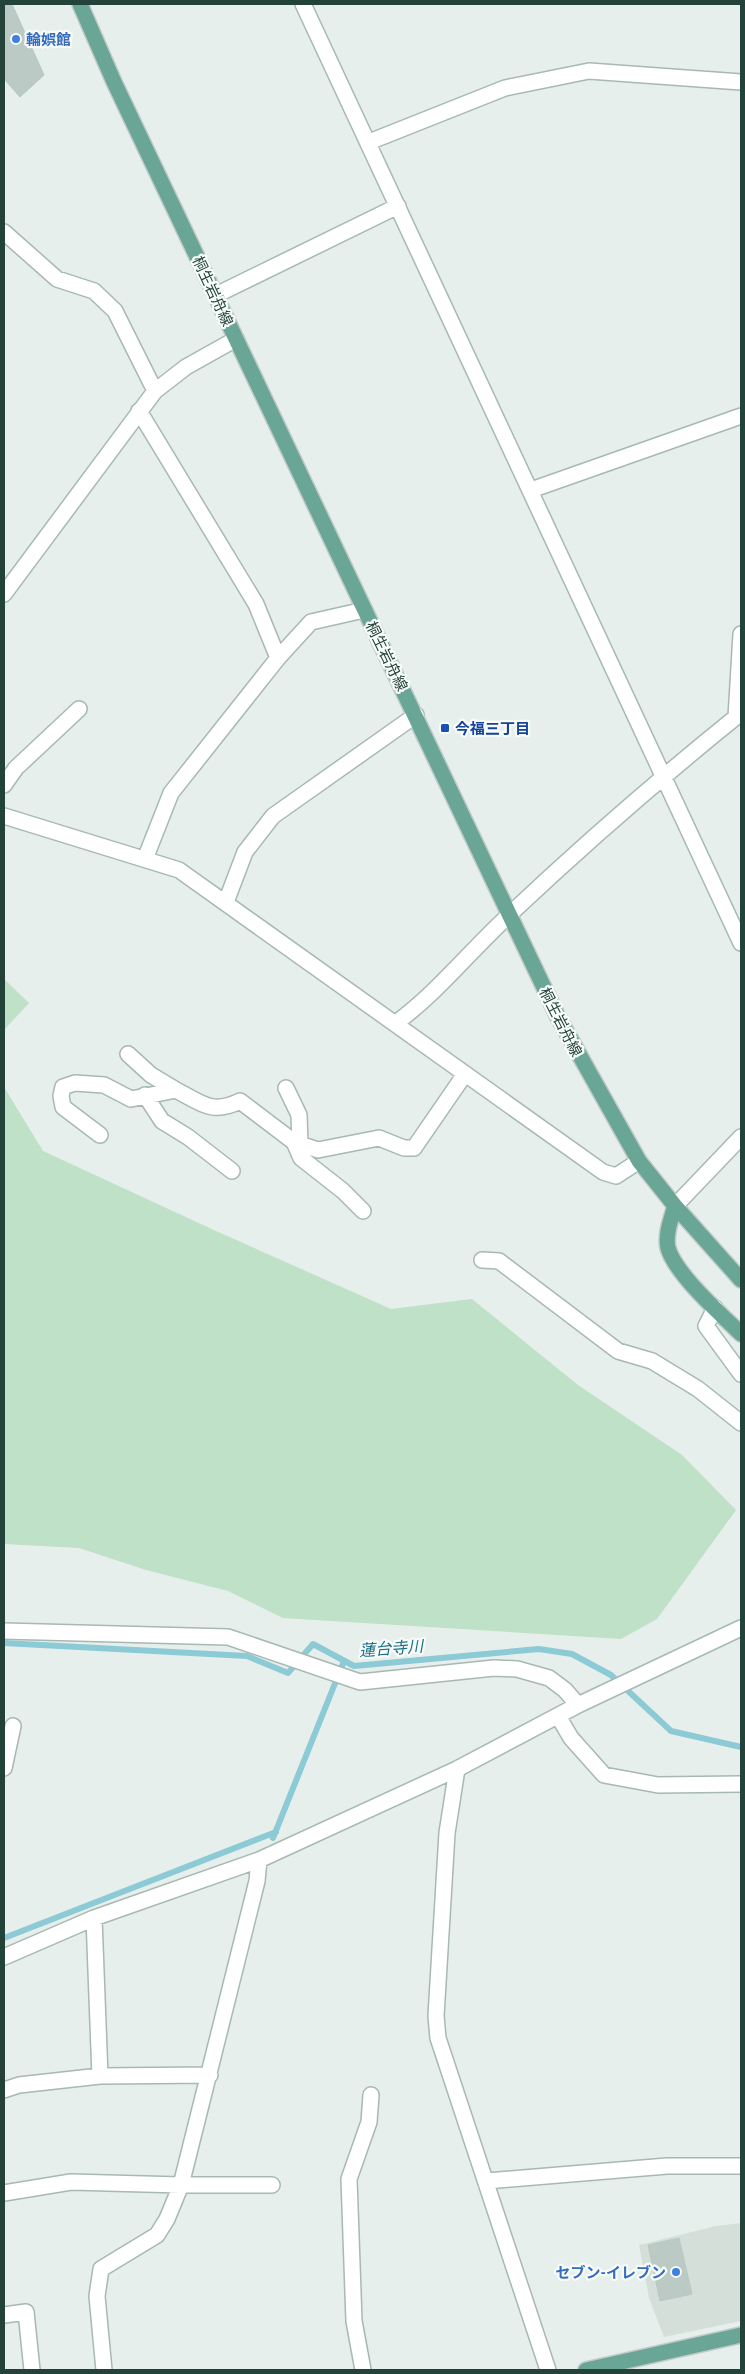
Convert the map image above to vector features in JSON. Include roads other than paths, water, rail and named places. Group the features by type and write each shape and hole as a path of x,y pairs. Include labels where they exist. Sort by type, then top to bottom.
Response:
{"main road":[{"name":"桐生岩舟線","path":"80,4 114,82 557,1015 639,1161 675,1206 741,1280"},
{"path":"675,1206 670,1220 668,1248 680,1270 741,1334"},
{"path":"586,2370 741,2335"}],"street":[{"path":"303,4 663,776 740,934"},
{"path":"369,142 505,88 589,71 741,82"},
{"path":"216,295 398,206"},
{"path":"4,232 57,279 94,291 115,310 155,391"},
{"path":"4,594 155,391 186,367 236,339"},
{"path":"139,411 256,604 278,658"},
{"path":"531,490 741,416"},
{"path":"145,859 171,794 278,658 311,622 364,610"},
{"path":"396,1023 420,1006 510,914 663,776 736,717 741,634"},
{"path":"4,785 16,768 79,709"},
{"path":"226,902 245,852 273,816 416,715"},
{"path":"4,816 179,870 603,1172 616,1176 639,1161"},
{"path":"128,1054 151,1075 209,1108 227,1108 240,1101 297,1143 318,1150 379,1138 404,1148 414,1148 464,1074"},
{"path":"100,1135 63,1107 61,1096 63,1087 75,1083 104,1085 131,1099 176,1090"},
{"path":"286,1088 299,1115 297,1143 301,1158 343,1191 363,1210"},
{"path":"145,1096 162,1121 188,1137 232,1171"},
{"path":"675,1206 741,1137"},
{"path":"482,1260 499,1261 618,1351 652,1360 698,1390 741,1423"},
{"path":"715,1308 706,1326 741,1374"},
{"path":"4,1957 94,1918 259,1860 457,1769 578,1705 741,1628"},
{"path":"4,1631 228,1637 360,1682 494,1668 517,1669 549,1678 565,1690 578,1705"},
{"path":"558,1716 571,1738 604,1775 658,1785 741,1784"},
{"path":"4,1768 13,1726"},
{"path":"457,1769 447,1833 436,2016 438,2038 487,2181 548,2370"},
{"path":"104,2370 97,2296 101,2269 157,2235 167,2219 180,2186 210,2076 257,1881 259,1860"},
{"path":"94,1918 100,2076"},
{"path":"4,2090 19,2085 100,2076 210,2076"},
{"path":"363,2370 354,2321 349,2179 369,2122 371,2095"},
{"path":"487,2181 667,2166 741,2166"},
{"path":"4,2193 71,2182 180,2186 272,2185"},
{"path":"4,2315 26,2312 32,2370"}],"waterway":[{"name":"蓮台寺川","path":"4,1643 247,1656 288,1673 313,1644 354,1666 539,1649 572,1654 611,1675 671,1731 741,1747"},
{"path":"273,1838 344,1661"},
{"path":"4,1938 276,1832"}],"place":[{"name":"輪娯館","path":"16,39"},
{"name":"今福三丁目","path":"445,728"},
{"name":"セブン-イレブン","path":"676,2272"}]}
